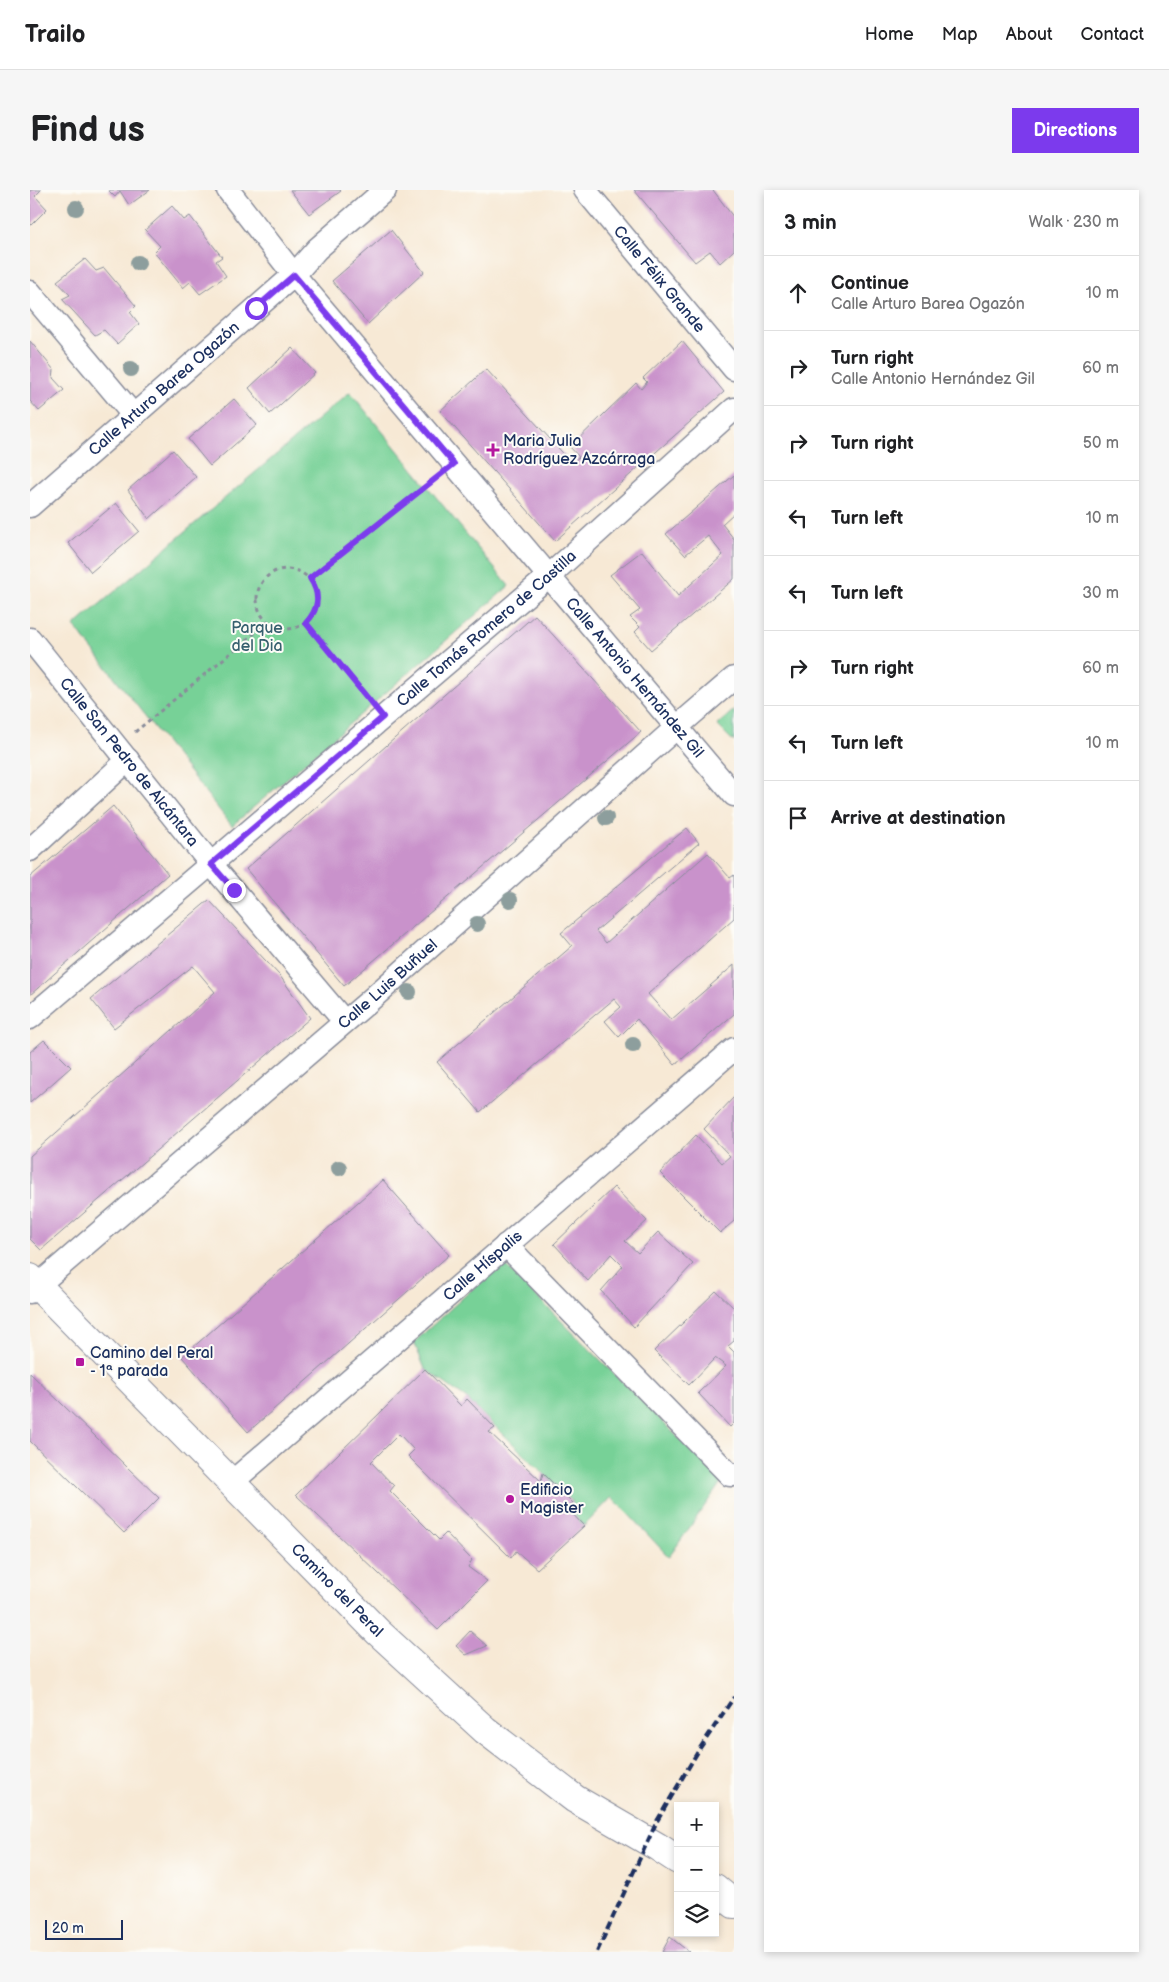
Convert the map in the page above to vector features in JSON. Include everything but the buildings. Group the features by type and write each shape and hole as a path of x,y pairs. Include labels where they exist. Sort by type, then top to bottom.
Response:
{"street":[{"name":"Calle Antonio Hernández Gil","path":"228,190 294,275 734,796"},
{"name":"Calle Arturo Barea Ogazón","path":"30,506 294,275 317,249 385,190"},
{"name":"Calle Félix Grande","path":"584,190 734,369"},
{"path":"30,292 134,416"},
{"name":"Calle Tomás Romero de Castilla","path":"30,1018 548,576 734,409"},
{"name":"Calle San Pedro de Alcántara","path":"30,639 211,864 344,1021"},
{"name":"Calle Luis Buñuel","path":"32,1285 344,1021 676,727 734,678"},
{"path":"30,850 122,754"},
{"name":"Calle Híspalis","path":"232,1482 734,1049"},
{"path":"506,1245 732,1475"},
{"name":"Camino del Peral","path":"32,1285 232,1482 378,1632 485,1730 575,1799 674,1857"},
{"path":"719,1891 734,1904"}],"path":[{"path":"310,578 454,464"},
{"path":"282,568 292,568 310,578 316,587 318,598 313,616 306,623 288,629 277,628 268,622 261,614 257,604 257,593 264,579 272,572 282,568"},
{"path":"122,754 268,622"},
{"path":"306,623 383,717"}],"green space":[{"name":"Parque del Dia","path":"350,392 509,586 232,826 74,626"},
{"path":"734,710 734,742 717,725"},
{"path":"502,1262 722,1481 669,1557 612,1497 584,1526 566,1507 573,1502 467,1399 425,1369 414,1342"}],"railway":[{"path":"597,1952 657,1821 700,1748 734,1697"}],"place":[{"name":"Maria Julia Rodríguez Azcárraga","path":"493,450"},
{"name":"Camino del Peral - 1ª parada","path":"80,1362"},
{"name":"Edificio Magister","path":"510,1499"}],"route":[{"path":"234,890 211,864 383,717 306,623 313,616 318,598 316,587 310,578 454,464 294,275 256,308"}]}
